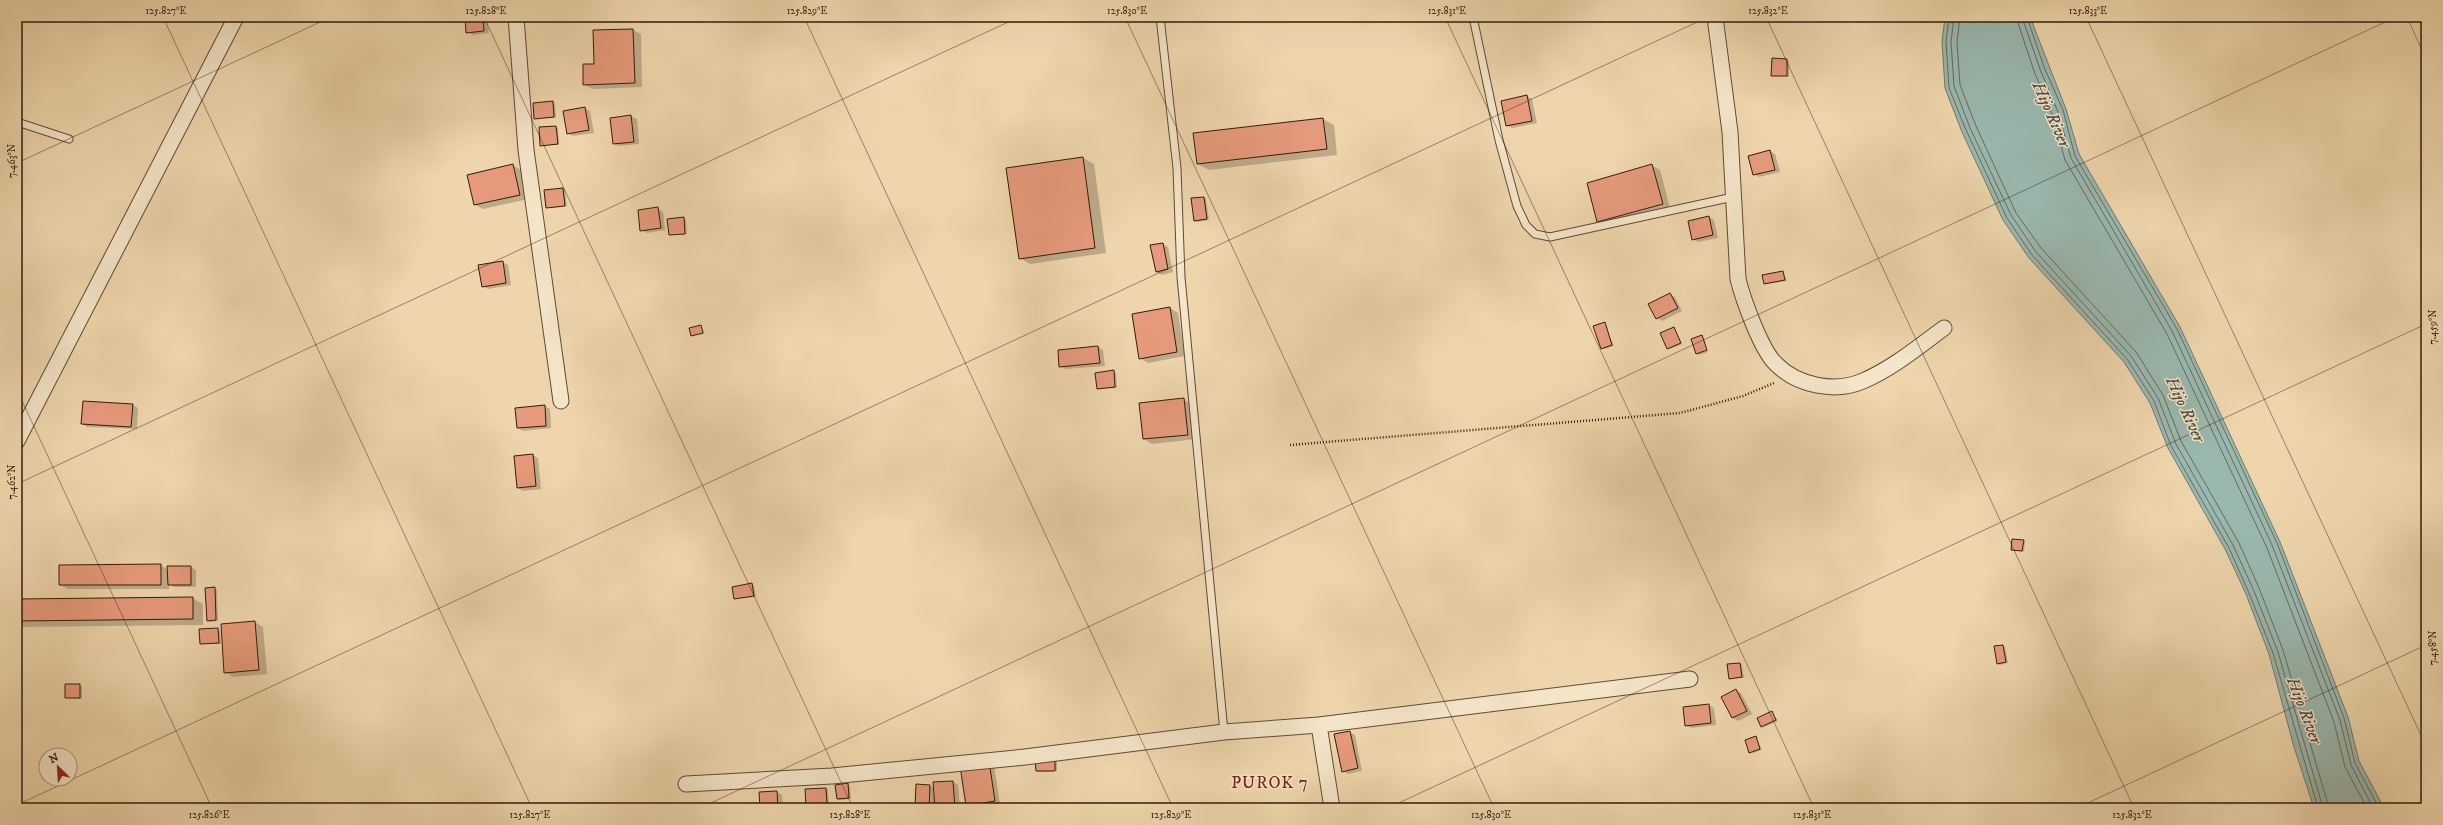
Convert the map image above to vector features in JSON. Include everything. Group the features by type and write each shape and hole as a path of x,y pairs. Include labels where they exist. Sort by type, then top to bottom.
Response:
{"street":[{"path":"17,440 236,17"},
{"path":"516,17 526,150 561,401"},
{"path":"1715,17 1730,132 1738,279 1744,302 1775,363 1791,376 1827,388 1862,381 1889,368 1944,328"},
{"path":"686,784 832,776 1224,732 1319,725 1690,678"},
{"path":"1319,725 1332,808"}],"lane":[{"path":"1160,17 1174,136 1180,277 1224,732"},
{"path":"1473,17 1509,180 1526,225 1535,234 1550,238 1733,198"},
{"path":"17,122 70,139"}],"path":[{"path":"1290,445 1680,413 1743,396 1791,376"}],"water":[{"name":"Hijo River","path":"1945,17 2030,17 2066,109 2079,154 2180,327 2280,542 2348,717 2359,761 2384,808 2314,808 2294,747 2269,654 2246,594 2225,549 2168,448 2150,403 2124,362 2029,258 2003,220 1962,132 1945,88 1942,42"}],"building":[{"path":"465,17 483,17 484,31 466,33"},
{"path":"633,29 635,83 583,85 583,64 594,64 593,30"},
{"path":"1772,58 1787,59 1787,76 1771,76"},
{"path":"1527,95 1532,121 1506,126 1501,101"},
{"path":"553,101 554,117 534,119 533,103"},
{"path":"585,107 589,130 567,134 563,111"},
{"path":"631,115 634,142 613,144 610,118"},
{"path":"1323,118 1327,149 1197,164 1193,133"},
{"path":"556,126 558,144 540,146 539,127"},
{"path":"1770,150 1775,170 1753,175 1748,156"},
{"path":"1083,157 1095,248 1019,259 1006,168"},
{"path":"513,164 520,195 474,205 467,175"},
{"path":"1652,164 1663,204 1597,222 1587,183"},
{"path":"563,188 565,206 546,208 544,190"},
{"path":"1204,197 1207,219 1194,221 1191,198"},
{"path":"658,207 661,228 640,231 638,210"},
{"path":"1709,216 1713,235 1692,240 1688,221"},
{"path":"684,217 685,234 669,235 667,219"},
{"path":"1163,243 1168,269 1156,272 1150,245"},
{"path":"503,261 506,283 482,287 478,265"},
{"path":"1783,271 1785,280 1764,284 1762,275"},
{"path":"1670,293 1678,308 1656,319 1648,304"},
{"path":"1170,307 1177,352 1139,359 1132,314"},
{"path":"1605,322 1612,345 1601,349 1593,326"},
{"path":"701,325 703,333 691,336 689,328"},
{"path":"1674,327 1681,343 1667,349 1660,333"},
{"path":"1702,335 1707,350 1696,354 1691,339"},
{"path":"1098,346 1100,363 1059,367 1058,350"},
{"path":"1114,370 1115,387 1097,389 1095,373"},
{"path":"1184,398 1188,435 1143,439 1139,403"},
{"path":"83,401 133,404 131,427 81,424"},
{"path":"545,405 546,426 517,428 515,408"},
{"path":"533,454 536,486 517,488 514,456"},
{"path":"2012,539 2024,540 2022,551 2011,550"},
{"path":"161,564 161,585 59,585 59,565"},
{"path":"167,566 191,566 191,585 168,585"},
{"path":"752,583 754,596 734,599 732,587"},
{"path":"215,587 216,620 207,621 205,588"},
{"path":"193,597 193,619 17,621 17,599"},
{"path":"255,621 259,670 224,673 221,624"},
{"path":"218,628 219,643 200,644 199,629"},
{"path":"2003,645 2006,662 1997,664 1994,646"},
{"path":"1740,663 1742,677 1729,679 1727,664"},
{"path":"65,684 80,684 80,698 65,698"},
{"path":"1736,689 1747,711 1732,718 1721,697"},
{"path":"1709,704 1711,723 1685,726 1683,707"},
{"path":"1772,711 1776,720 1761,727 1757,718"},
{"path":"1350,731 1358,768 1342,772 1334,734"},
{"path":"1756,736 1760,749 1749,753 1745,740"},
{"path":"1055,758 1055,771 1036,771 1035,759"},
{"path":"989,761 995,801 966,806 960,766"},
{"path":"953,781 955,808 935,808 933,782"},
{"path":"848,783 849,798 837,799 835,785"},
{"path":"916,784 930,785 929,808 915,808"},
{"path":"826,788 827,805 806,806 805,789"},
{"path":"777,791 778,808 760,808 759,792"},
{"path":"890,806 908,806 908,808 890,808"}],"district":[{"name":"PUROK 7","path":"1270,782"}]}
